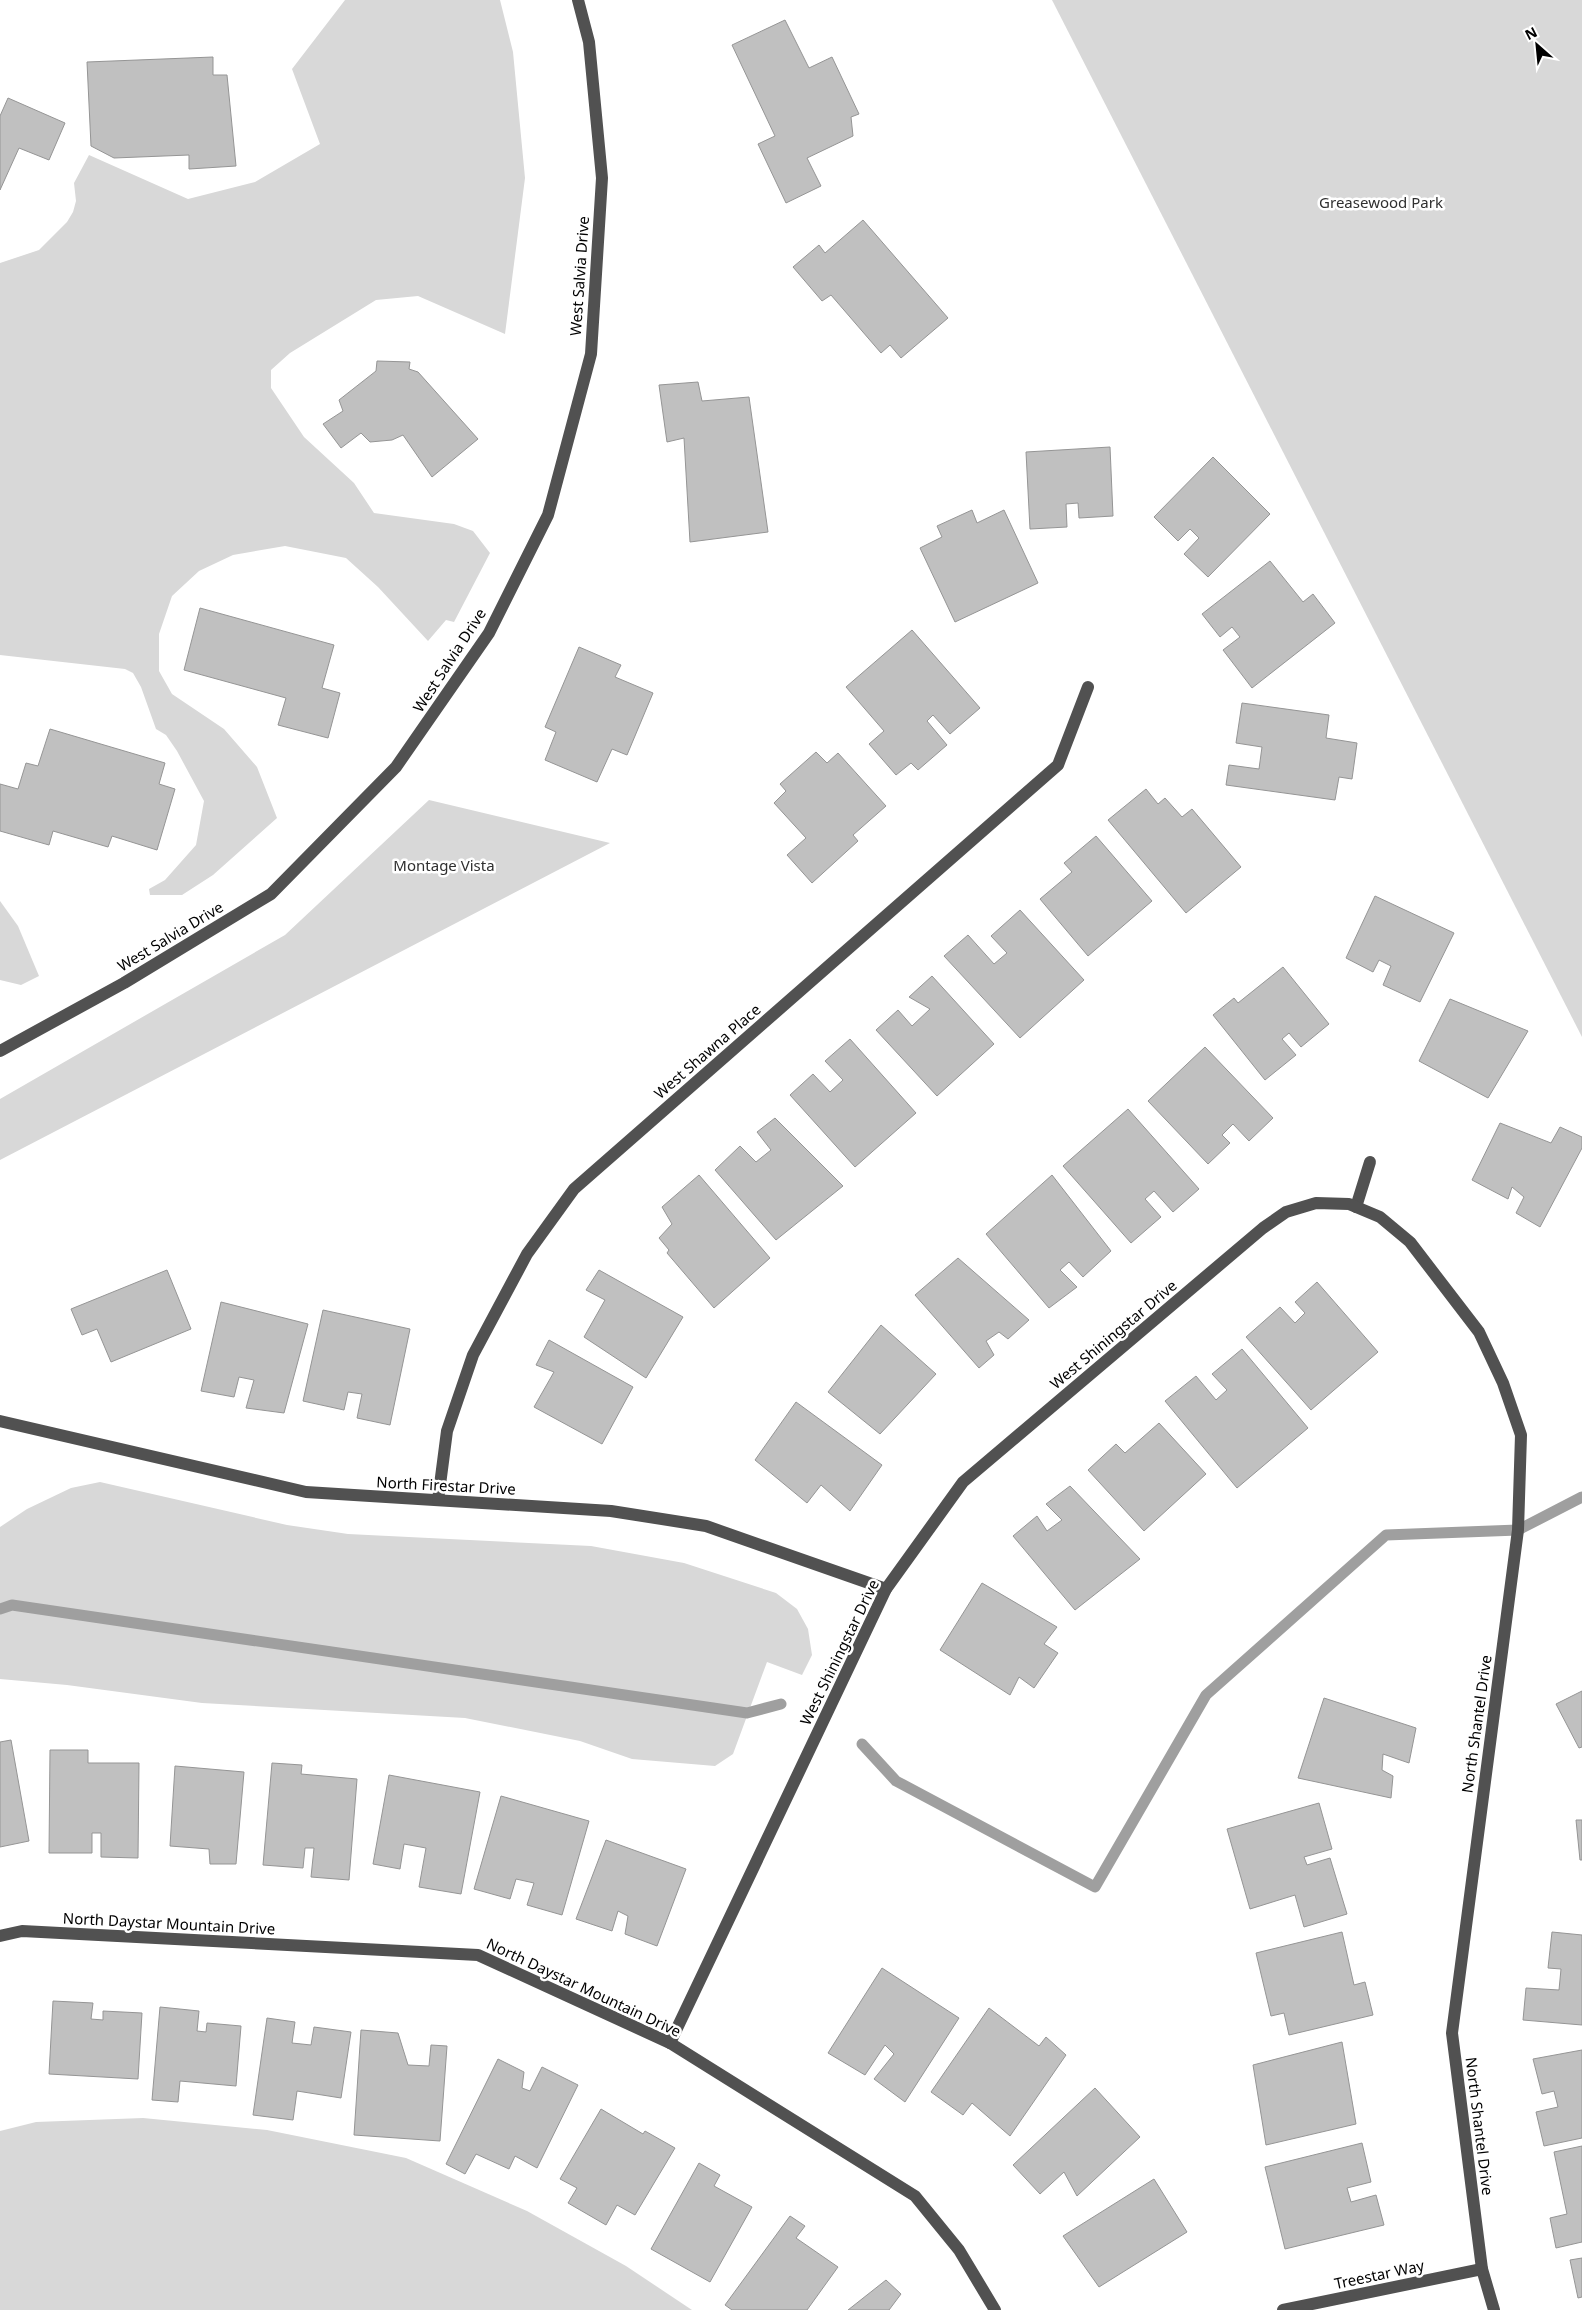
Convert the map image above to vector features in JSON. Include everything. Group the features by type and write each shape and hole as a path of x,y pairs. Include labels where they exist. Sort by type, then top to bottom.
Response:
{"street":[{"name":"West Salvia Drive","path":"0,1051 124,983 271,894 396,767 489,633 548,515 591,354 602,178 589,42 578,0"},
{"name":"West Shawna Place","path":"438,1500 447,1431 472,1355 527,1254 574,1190 1058,765 1088,687"},
{"path":"1353,1205 1370,1162"},
{"name":"West Shiningstar Drive","path":"670,2043 886,1589 963,1482 1263,1228 1286,1212 1316,1203 1353,1205"},
{"name":"North Shantel Drive","path":"1353,1205 1380,1217 1410,1242 1479,1332 1503,1383 1521,1435 1518,1530 1452,2033 1482,2270 1494,2310"},
{"name":"North Firestar Drive","path":"0,1421 306,1492 611,1511 706,1526 886,1589"},
{"name":"North Daystar Mountain Drive","path":"0,1936 22,1931 478,1955 670,2043 915,2196 958,2250 995,2310"},
{"name":"Treestar Way","path":"1283,2310 1482,2270"}],"green space":[{"path":"345,0 500,0 513,52 525,178 505,334 418,296 376,300 290,353 271,370 271,388 304,437 354,483 374,513 454,524 473,531 490,553 454,622 446,620 428,641 378,587 346,558 285,546 233,555 199,571 172,596 159,634 159,671 172,694 224,729 257,767 277,818 213,875 182,895 150,895 149,889 165,880 196,845 204,801 177,751 166,735 156,729 141,687 133,673 125,669 0,655 0,263 39,250 67,222 73,212 76,201 74,183 89,155 188,199 255,182 320,144 292,69"},
{"name":"Greasewood Park","path":"1052,0 1582,0 1582,1037"},
{"name":"Montage Vista","path":"429,800 610,843 0,1160 0,1099 285,935"},
{"path":"0,901 18,926 39,976 21,985 0,980"},
{"path":"100,1482 287,1525 348,1534 591,1546 684,1563 776,1593 797,1609 808,1629 812,1655 802,1675 767,1662 733,1754 715,1766 632,1759 580,1741 465,1718 202,1703 67,1685 0,1679 0,1527 27,1509 71,1488"},
{"path":"143,2118 267,2130 406,2158 527,2211 626,2266 692,2310 0,2310 0,2131 36,2122"}],"building":[{"path":"785,20 809,68 832,57 859,114 851,117 853,136 807,158 821,186 786,203 758,144 775,136 732,45"},
{"path":"213,57 213,75 227,75 236,166 189,169 189,155 114,158 91,146 87,62"},
{"path":"8,98 65,123 49,160 19,148 0,190 0,116"},
{"path":"863,220 948,318 901,358 890,345 881,353 831,295 822,301 793,267 819,245 825,253"},
{"path":"377,361 410,362 409,369 418,372 478,439 432,477 403,435 392,440 370,442 361,433 341,448 323,424 343,411 339,400 376,371"},
{"path":"698,382 702,401 749,397 768,532 690,542 684,438 667,442 659,385"},
{"path":"1110,447 1113,516 1079,518 1078,503 1066,504 1067,527 1030,529 1026,452"},
{"path":"1213,457 1270,514 1208,577 1184,554 1199,538 1190,529 1178,541 1154,517"},
{"path":"972,510 977,523 1004,510 1038,583 955,622 920,548 942,537 937,526"},
{"path":"1270,561 1303,602 1313,594 1335,623 1252,688 1223,650 1240,637 1232,627 1220,637 1202,614"},
{"path":"200,608 334,645 322,688 340,693 328,738 278,725 286,698 184,670"},
{"path":"912,630 980,708 950,734 933,715 927,721 947,745 918,770 911,763 896,775 869,744 884,731 846,687"},
{"path":"579,647 621,665 615,677 653,693 627,755 612,749 597,782 545,760 556,732 545,727"},
{"path":"1242,703 1329,715 1326,738 1357,743 1352,779 1339,777 1335,800 1226,785 1229,765 1259,769 1262,747 1236,743"},
{"path":"50,729 165,763 159,784 175,789 157,850 112,836 108,847 53,831 49,845 0,831 0,784 18,789 26,763 38,766"},
{"path":"816,752 827,763 838,753 886,806 853,835 858,841 812,883 787,855 806,838 774,803 786,791 780,784"},
{"path":"1146,789 1158,804 1165,798 1182,817 1192,809 1241,867 1186,913 1108,820"},
{"path":"1096,836 1152,901 1088,956 1040,899 1072,872 1064,863"},
{"path":"1375,896 1454,933 1420,1002 1383,985 1391,966 1379,960 1373,972 1346,958"},
{"path":"1020,910 1084,980 1020,1038 944,956 968,935 994,964 1007,953 991,936"},
{"path":"1283,967 1329,1024 1301,1047 1289,1033 1282,1039 1296,1055 1265,1080 1213,1015 1234,998 1238,1003"},
{"path":"932,976 994,1044 937,1096 876,1030 898,1010 912,1026 930,1009 909,997"},
{"path":"1450,999 1528,1031 1488,1098 1419,1061"},
{"path":"850,1039 916,1113 855,1167 790,1095 813,1074 830,1092 843,1080 825,1061"},
{"path":"1205,1047 1273,1118 1249,1141 1233,1124 1222,1135 1230,1143 1208,1164 1148,1101"},
{"path":"1128,1109 1199,1189 1173,1212 1154,1191 1145,1199 1161,1217 1131,1243 1063,1166"},
{"path":"775,1118 843,1186 776,1240 715,1170 740,1146 756,1162 771,1150 757,1132"},
{"path":"1500,1123 1551,1143 1560,1127 1582,1137 1582,1148 1540,1227 1516,1213 1524,1197 1512,1187 1508,1199 1472,1180"},
{"path":"699,1175 770,1258 714,1308 667,1253 669,1250 659,1238 672,1224 662,1207"},
{"path":"1052,1175 1111,1251 1083,1277 1069,1262 1060,1270 1077,1287 1049,1308 986,1234"},
{"path":"958,1258 1029,1320 1008,1339 999,1332 986,1341 994,1355 979,1368 915,1295"},
{"path":"167,1270 191,1329 111,1362 97,1329 82,1335 71,1309"},
{"path":"599,1270 683,1317 646,1378 584,1337 605,1300 586,1290"},
{"path":"1317,1282 1378,1352 1311,1410 1246,1337 1280,1307 1295,1323 1305,1313 1295,1302"},
{"path":"221,1302 308,1324 284,1413 246,1408 254,1380 239,1377 234,1397 201,1391"},
{"path":"323,1310 410,1329 390,1425 357,1418 362,1394 348,1392 344,1410 303,1401"},
{"path":"881,1325 936,1374 880,1434 828,1392"},
{"path":"549,1340 633,1387 602,1444 534,1407 554,1372 536,1365"},
{"path":"1242,1349 1308,1428 1237,1488 1165,1401 1196,1376 1216,1400 1227,1390 1212,1374"},
{"path":"796,1402 882,1465 850,1511 821,1485 807,1503 755,1460"},
{"path":"1159,1423 1206,1474 1144,1531 1088,1470 1116,1444 1125,1453"},
{"path":"1070,1486 1140,1559 1075,1610 1013,1536 1037,1516 1047,1531 1062,1520 1046,1504"},
{"path":"982,1583 1057,1627 1044,1644 1058,1653 1034,1688 1019,1677 1010,1695 940,1650"},
{"path":"1582,1691 1582,1747 1579,1748 1556,1704"},
{"path":"1324,1698 1416,1728 1409,1763 1383,1754 1382,1770 1393,1776 1391,1798 1298,1778"},
{"path":"11,1740 29,1841 0,1847 0,1742"},
{"path":"50,1750 88,1750 88,1763 139,1763 138,1858 101,1857 101,1833 92,1833 92,1853 49,1853"},
{"path":"272,1763 302,1765 301,1774 357,1779 349,1880 311,1877 314,1848 305,1848 303,1868 263,1865"},
{"path":"175,1766 244,1772 236,1864 210,1864 209,1849 170,1846"},
{"path":"389,1775 480,1792 461,1894 419,1887 426,1848 404,1844 400,1869 373,1864"},
{"path":"501,1796 589,1821 562,1915 527,1905 534,1883 516,1879 510,1899 474,1889"},
{"path":"1319,1803 1332,1849 1304,1857 1307,1865 1330,1858 1347,1914 1304,1927 1295,1895 1250,1909 1227,1829"},
{"path":"1576,1820 1582,1820 1582,1860 1580,1860"},
{"path":"606,1840 686,1869 657,1946 625,1934 628,1916 618,1911 612,1931 576,1919"},
{"path":"1342,1932 1354,1985 1365,1982 1373,2015 1289,2035 1284,2013 1271,2016 1256,1953"},
{"path":"1552,1932 1582,1935 1582,2025 1523,2020 1526,1988 1559,1990 1561,1969 1548,1968"},
{"path":"882,1968 959,2018 905,2102 874,2079 894,2054 885,2045 865,2075 828,2053"},
{"path":"53,2001 93,2003 91,2019 103,2020 103,2011 142,2013 138,2079 49,2074"},
{"path":"160,2007 199,2011 197,2031 206,2032 207,2023 241,2026 236,2086 180,2081 178,2102 152,2100"},
{"path":"989,2008 1039,2046 1046,2037 1066,2055 1010,2136 972,2103 963,2115 931,2092"},
{"path":"267,2018 295,2022 292,2043 311,2045 314,2027 351,2032 341,2098 297,2091 293,2120 253,2115"},
{"path":"361,2030 398,2033 408,2065 429,2066 431,2045 447,2046 440,2141 354,2135"},
{"path":"1342,2042 1356,2124 1266,2145 1253,2065"},
{"path":"1582,2050 1582,2138 1544,2146 1536,2112 1558,2107 1554,2091 1542,2094 1533,2059"},
{"path":"498,2059 524,2072 522,2088 530,2091 542,2067 578,2085 537,2168 515,2156 509,2169 476,2154 465,2174 446,2164"},
{"path":"1095,2088 1140,2137 1077,2196 1064,2172 1040,2194 1013,2165"},
{"path":"601,2109 643,2134 645,2131 675,2148 635,2215 617,2205 606,2225 568,2203 577,2188 560,2179"},
{"path":"1362,2143 1371,2182 1347,2188 1351,2202 1376,2195 1384,2225 1285,2249 1265,2167"},
{"path":"1582,2146 1582,2242 1556,2248 1550,2218 1567,2214 1554,2152"},
{"path":"699,2163 720,2175 714,2186 752,2207 710,2282 651,2249"},
{"path":"1154,2179 1187,2232 1099,2287 1063,2236"},
{"path":"790,2216 805,2226 796,2238 838,2267 807,2310 732,2310 725,2305"},
{"path":"1582,2258 1582,2297 1578,2298 1570,2260"},
{"path":"886,2280 901,2294 889,2310 848,2310"}],"waterway":[{"path":"862,1744 896,1781 1095,1887 1206,1695 1386,1535 1518,1530 1582,1497"},
{"path":"0,1609 12,1605 747,1713 781,1704"}]}
